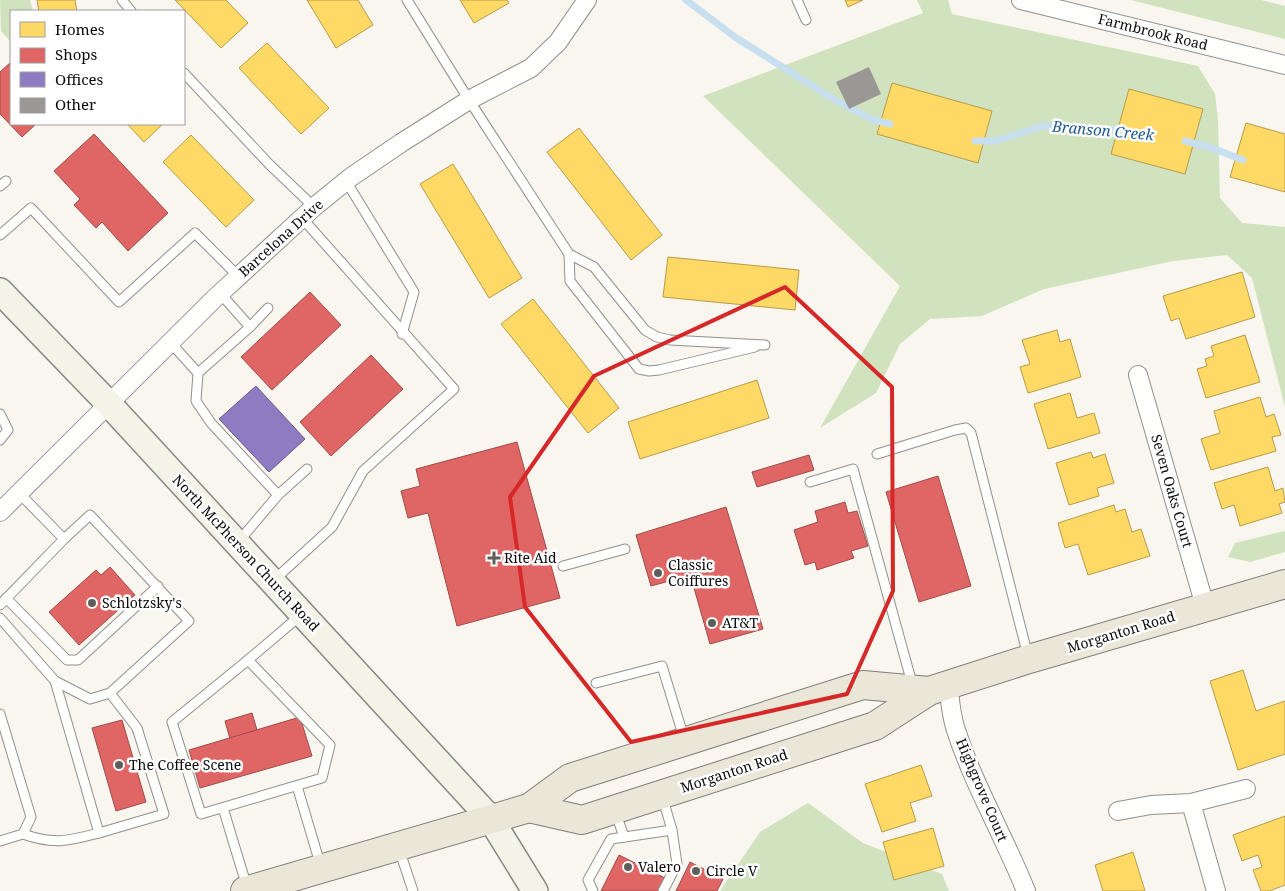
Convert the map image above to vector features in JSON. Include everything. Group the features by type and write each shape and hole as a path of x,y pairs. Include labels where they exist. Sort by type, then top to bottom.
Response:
{"main road":[{"name":"North McPherson Church Road","path":"0,291 108,403 490,818 535,891"},
{"name":"Morganton Road","path":"529,808 582,820 875,726 930,689 1285,584"},
{"name":"Morganton Road","path":"246,891 529,808 570,778 863,685 930,689"}],"street":[{"name":"Barcelona Drive","path":"0,512 220,293 308,213 376,159 469,100 531,68 558,42 587,0"},
{"name":"Farmbrook Road","path":"1021,0 1285,65"},
{"name":"Seven Oaks Court","path":"1138,374 1206,606"},
{"name":"Highgrove Court","path":"930,689 955,726 996,827 1026,891"},
{"path":"1118,811 1151,805 1191,803 1246,789"},
{"path":"1191,803 1216,891"}],"lane":[{"path":"122,0 130,10"},
{"path":"407,0 469,100 569,254 594,267 645,330 657,337 670,340 766,345 658,370 648,371 639,368 570,281 569,254"},
{"path":"796,0 806,20"},
{"path":"185,74 269,164 402,334 454,389 363,471 332,527 273,582"},
{"path":"346,181 414,292 402,334"},
{"path":"0,235 31,208 119,302 195,233 238,276"},
{"path":"220,293 250,327"},
{"path":"268,308 250,327 198,373 196,400 211,423 278,495"},
{"path":"170,342 198,373"},
{"path":"0,414 8,430 0,440"},
{"path":"877,454 955,430 966,428 971,433 1029,659"},
{"path":"237,543 278,495 307,469"},
{"path":"810,482 853,469 930,689"},
{"path":"19,494 64,539"},
{"path":"0,618 55,680 90,699 110,692 189,621 158,586 90,515 3,601 67,660 78,660 158,586"},
{"path":"563,566 625,549"},
{"path":"248,660 330,745 322,778 200,814 172,722 302,614"},
{"path":"596,683 662,666 685,741"},
{"path":"55,680 99,832"},
{"path":"0,841 23,834 44,841 66,842 164,814 137,728 110,692"},
{"path":"0,714 31,818 23,834"},
{"path":"297,786 321,868"},
{"path":"662,794 672,830 677,864 663,891"},
{"path":"223,808 246,891"},
{"path":"615,809 624,837"},
{"path":"593,891 588,880 611,839 672,830"},
{"path":"398,846 413,891"}],"highlighted area":[{"path":"785,287 892,387 893,591 847,694 631,742 525,607 510,497 594,376"}],"green space":[{"path":"0,0 30,0 33,10 10,10 10,41 1,31"},
{"path":"917,0 948,0 952,14 1198,66 1215,94 1218,119 1220,198 1242,223 1285,227 1285,407 1252,278 1227,255 1173,261 1044,289 982,316 930,319 900,344 876,393 820,428 900,286 703,96 923,13"},
{"path":"1131,0 1261,0 1285,6 1285,39"},
{"path":"1285,531 1285,552 1250,562 1228,557 1235,543"},
{"path":"808,803 863,843 942,874 949,891 720,891 760,832"}],"building: Homes":[{"path":"37,0 75,0 77,10 39,10"},
{"path":"175,0 226,0 248,23 221,48"},
{"path":"307,0 358,0 373,25 336,48"},
{"path":"460,0 507,0 509,3 474,23"},
{"path":"845,0 863,0 848,7"},
{"path":"267,43 329,108 301,134 239,68"},
{"path":"892,83 992,111 978,163 877,134"},
{"path":"1129,89 1203,109 1185,174 1111,154"},
{"path":"1246,123 1285,134 1285,192 1230,177"},
{"path":"128,125 162,125 144,142"},
{"path":"579,128 662,235 631,260 547,152"},
{"path":"191,135 254,200 226,227 163,162"},
{"path":"453,164 522,278 489,298 420,184"},
{"path":"668,257 799,270 795,310 663,297"},
{"path":"1242,272 1255,317 1186,339 1179,318 1171,321 1163,296"},
{"path":"533,299 619,408 588,433 501,324"},
{"path":"1057,330 1060,342 1070,339 1081,377 1028,393 1020,367 1030,364 1022,340"},
{"path":"1245,335 1260,382 1206,398 1197,369 1207,366 1205,359 1214,356 1211,346"},
{"path":"757,380 769,418 640,459 628,422"},
{"path":"1070,393 1077,418 1094,413 1100,433 1048,449 1034,404"},
{"path":"1260,397 1266,417 1274,414 1281,435 1272,437 1276,451 1211,470 1201,439 1220,433 1214,411"},
{"path":"1091,452 1093,458 1105,454 1114,483 1097,488 1099,496 1069,505 1056,463"},
{"path":"1268,467 1275,491 1283,488 1285,502 1279,504 1282,513 1240,526 1234,505 1222,509 1214,483"},
{"path":"1114,505 1116,512 1125,509 1132,532 1141,529 1150,556 1088,575 1078,544 1065,548 1058,523"},
{"path":"1243,670 1256,711 1285,701 1285,754 1238,770 1210,681"},
{"path":"921,765 932,796 910,803 916,821 882,832 865,784"},
{"path":"1285,816 1285,885 1269,891 1261,891 1253,870 1262,867 1258,855 1242,861 1233,835"},
{"path":"933,828 944,866 894,880 883,842"},
{"path":"1133,852 1145,891 1103,891 1095,865"}],"building: Shops":[{"path":"10,63 10,124 0,114 0,72"},
{"path":"11,125 35,125 22,137"},
{"path":"94,134 168,213 128,251 102,222 96,228 74,205 80,199 54,171"},
{"path":"310,292 341,325 272,390 241,357"},
{"path":"371,355 403,389 331,456 300,422"},
{"name":"Rite Aid","path":"517,442 560,598 457,626 428,513 408,518 401,491 420,486 416,469"},
{"path":"809,455 814,470 757,487 752,472"},
{"path":"938,476 971,586 919,602 886,492"},
{"path":"845,502 848,513 857,511 868,546 851,551 854,558 817,570 815,562 805,565 794,530 818,522 815,511"},
{"path":"726,507 763,629 710,644 692,581 681,584 680,578 651,586 636,535"},
{"name":"Schlotzsky's","path":"110,567 135,595 79,645 49,612 96,570 101,575"},
{"path":"252,713 257,730 230,739 225,721"},
{"path":"300,717 312,756 200,788 189,750"},
{"name":"The Coffee Scene","path":"122,720 146,802 116,811 92,728"},
{"name":"Valero","path":"619,855 665,878 658,891 601,891"},
{"name":"Circle V","path":"690,862 723,879 717,891 676,891"}],"building: Offices":[{"path":"256,386 305,439 269,472 219,419"}],"building: Other":[{"path":"869,67 881,94 849,109 836,82"}],"waterway":[{"name":"Branson Creek","path":"686,0 735,37 833,99 871,119 890,124"},
{"name":"Branson Creek","path":"975,141 995,141 1043,126 1125,130"},
{"name":"Branson Creek","path":"1185,141 1212,148 1243,160"}],"place":[{"name":"Rite Aid","path":"494,558"},
{"name":"Classic Coiffures","path":"658,573"},
{"name":"Schlotzsky's","path":"92,603"},
{"name":"AT&T","path":"712,623"},
{"name":"The Coffee Scene","path":"119,765"},
{"name":"Valero","path":"628,867"},
{"name":"Circle V","path":"696,871"}]}
